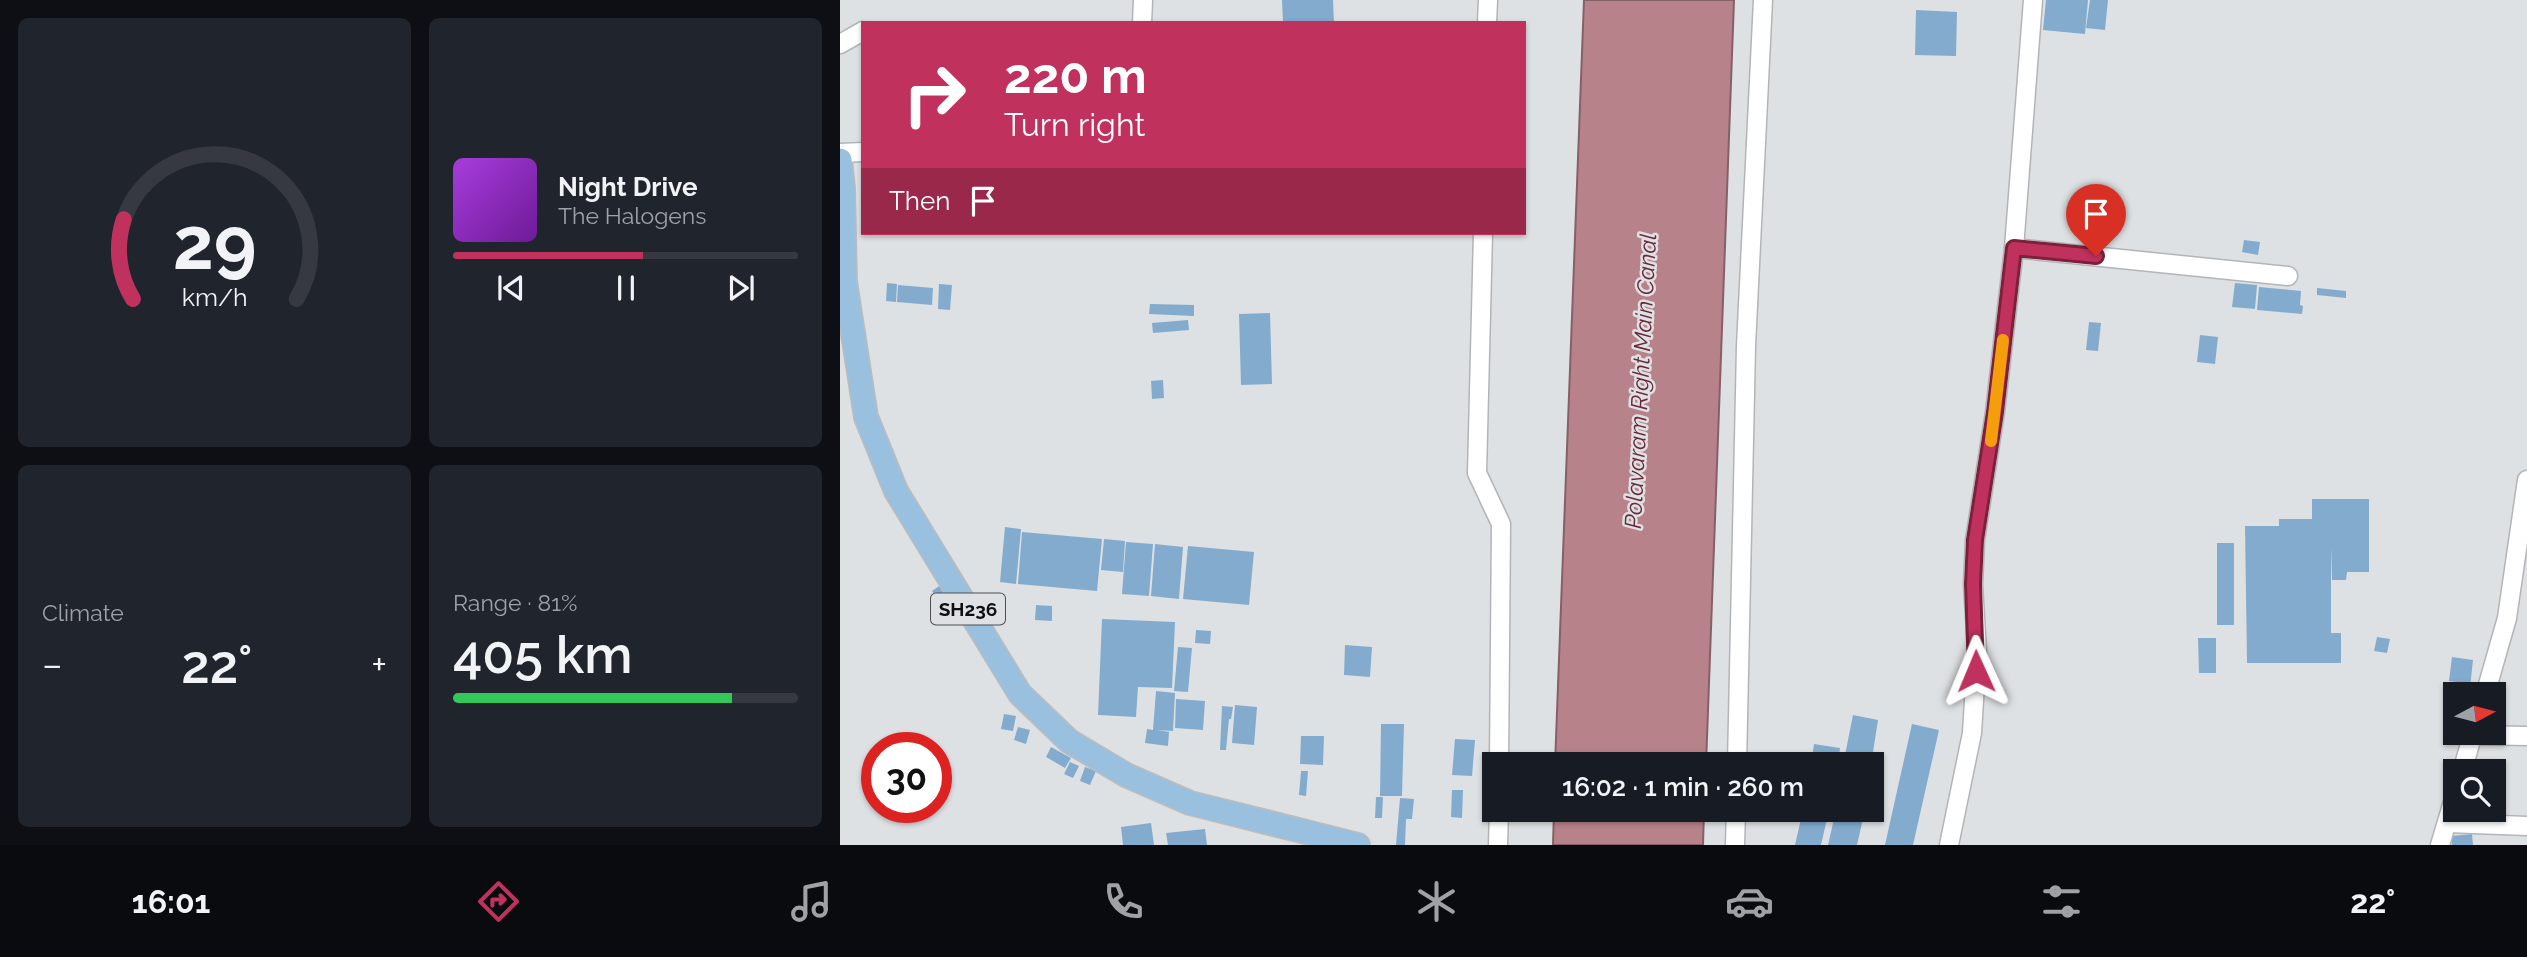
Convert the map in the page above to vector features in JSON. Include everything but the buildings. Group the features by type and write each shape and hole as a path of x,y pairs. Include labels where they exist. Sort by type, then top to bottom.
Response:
{"main road":[{"name":"SH236","path":"840,160 845,282 866,416 896,491 1020,694 1069,741 1126,775 1190,803 1358,845"}],"street":[{"path":"1142,21 1143,0"},
{"path":"1488,0 1488,21"},
{"path":"1737,752 1746,346 1763,0"},
{"path":"1949,845 1972,733 1976,678 1973,584 1975,540 1995,412 2014,248 2033,0"},
{"path":"840,44 861,32"},
{"path":"840,153 861,152"},
{"path":"1483,235 1477,472 1501,524 1499,752"},
{"path":"2014,248 2288,276"},
{"path":"2489,682 2507,618 2527,480"},
{"path":"2506,735 2527,736"},
{"path":"1498,845 1499,822"},
{"path":"1735,845 1736,822"},
{"path":"2441,845 2447,823 2527,826"}],"water":[{"name":"Polavaram Right Main Canal","path":"1584,0 1734,0 1706,752 1555,752"},
{"path":"1554,822 1704,822 1703,845 1553,845"}],"slow traffic":[{"path":"1991,441 2003,340"}],"route":[{"path":"1976,671 1973,584 1975,540 1995,412 2014,248 2096,256"}]}
